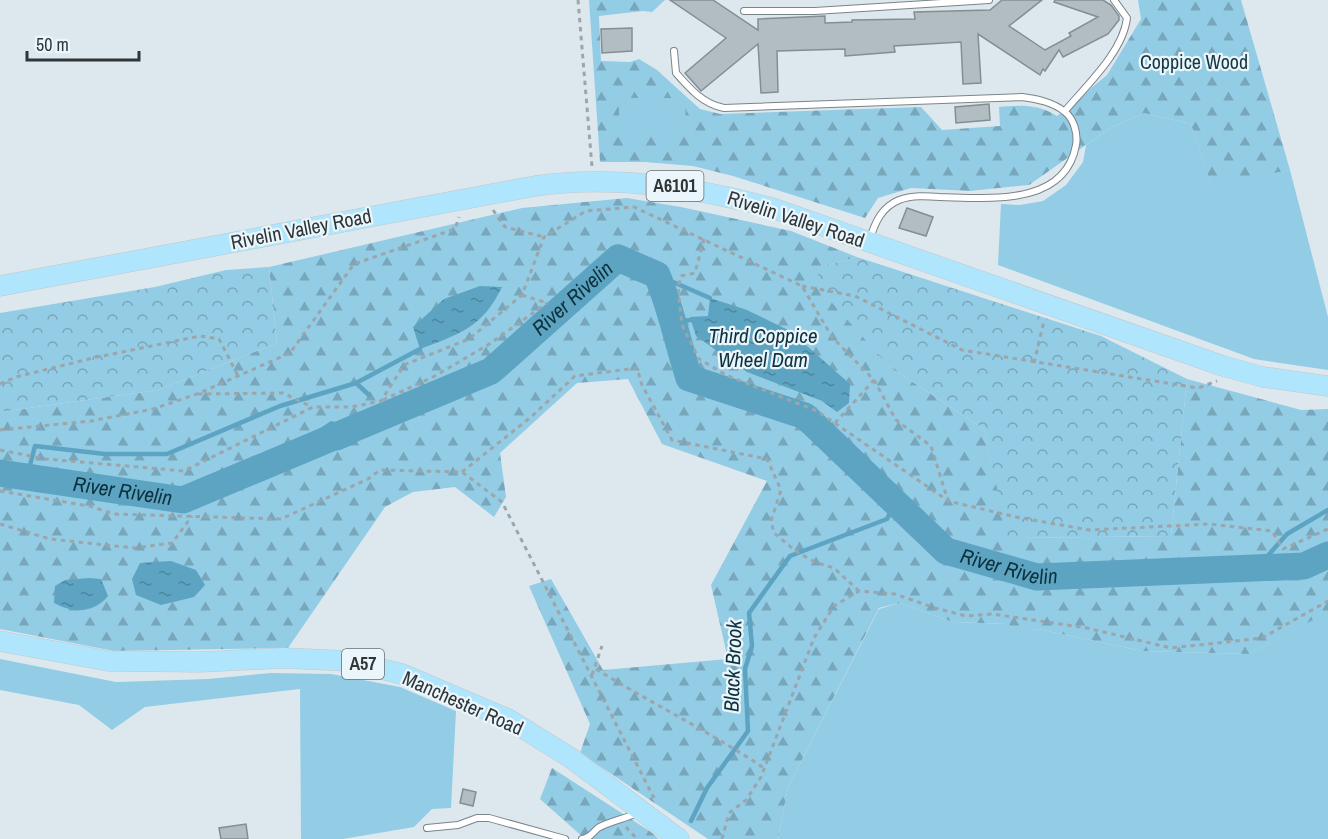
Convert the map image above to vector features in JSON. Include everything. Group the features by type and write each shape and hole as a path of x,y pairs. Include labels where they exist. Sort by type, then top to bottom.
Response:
{"main road":[{"name":"Rivelin Valley Road","path":"0,286 535,186 594,181 658,184 721,195 810,220 1243,372 1289,382 1328,386"},
{"name":"Manchester Road","path":"0,641 108,661 200,662 294,658 349,661 402,674 508,719 571,758 679,839"}],"lane":[{"path":"744,11 815,10 989,0"},
{"path":"1065,111 1101,69 1126,27 1127,18 1114,0"},
{"path":"674,51 676,74 705,102 724,108 1022,97 1049,103 1065,111 1070,117 1076,130 1076,141 1069,166 1054,184 1017,196 902,199 892,203 880,215 869,242"},
{"path":"582,839 588,838 602,826 645,813"},
{"path":"427,828 458,825 477,818 489,818 565,839"}],"path":[{"path":"578,0 594,181"},
{"path":"0,430 91,421 153,409 196,394 290,353 354,264 455,229 473,197 505,227 544,237"},
{"path":"381,401 404,365 469,339 522,295 544,237 586,211 634,207 802,286 855,296 962,350 1198,388 1243,372"},
{"path":"704,239 696,273 681,276 678,288 683,327 699,359 728,376 817,411 948,501 1016,517 1089,530 1209,524 1272,531 1283,549 1328,529"},
{"path":"802,286 832,337 874,380 896,420 931,446 948,501"},
{"path":"0,450 46,459 184,471 313,408 351,407 381,401 435,376 490,343 547,303 522,295"},
{"path":"1034,363 1049,305"},
{"path":"0,384 16,377 93,358 200,336 219,339 238,376"},
{"path":"462,472 531,417 575,376 637,368 642,385 672,440 767,459 781,490 771,521 774,533 797,552 814,562 834,568 859,591"},
{"path":"835,423 874,380"},
{"path":"196,394 283,393 313,408"},
{"path":"0,491 89,506 114,514 281,519 368,479 380,470 462,472 502,502 656,802 645,813"},
{"path":"0,524 50,539 134,548 172,543 192,516"},
{"path":"722,839 729,813 746,800 761,777 814,638 834,606 859,591 895,594 966,616 992,614 1087,628 1171,648 1262,638 1328,601"},
{"path":"592,675 596,669 602,646"},
{"path":"596,669 647,700 727,743 764,768"},
{"path":"620,821 637,839"}],"green space":[{"name":"Coppice Wood","path":"589,0 665,0 652,12 599,16 601,61 630,62 639,59 657,70 700,109 720,114 921,107 942,130 1000,126 999,107 1029,106 1043,109 1057,116 1107,75 1141,19 1138,0 1241,0 1290,170 1211,185 1191,124 1144,113 1110,128 1029,185 970,191 911,188 878,198 865,218 733,176 693,166 645,162 600,162","holes":["619,98 685,98 686,131 619,131"]},
{"path":"686,97 686,131 619,131 619,98"},
{"path":"1144,113 1191,124 1211,184 1290,170 1328,317 1328,370 1254,359 998,265 1001,204 1020,205 1043,201 1066,185 1083,162 1086,145 1110,128"},
{"path":"627,198 681,207 791,231 857,257 817,268 890,367 984,429 1009,538 1171,536 1187,379 1301,410 1328,409 1328,612 1249,654 1142,651 1038,629 1019,636 1008,624 953,622 900,603 879,608 788,787 778,839 708,839 580,753 590,724 529,586 551,579 603,670 728,659 711,585 767,481 662,444 628,379 577,383 500,453 506,497 494,517 455,487 413,492 385,507 288,648 114,651 0,629 0,412 158,390 277,343 269,267 522,208"},
{"path":"857,257 1101,336 1187,379 1171,536 1008,538 984,429 890,367 824,294 816,268"},
{"path":"269,267 277,343 158,390 0,412 0,313 155,287 226,270"},
{"path":"900,603 953,622 1008,624 1019,635 1038,629 1142,651 1249,654 1328,611 1328,839 778,839 788,787 879,609"},
{"path":"0,659 116,682 208,679 271,673 331,674 400,687 456,711 451,808 432,809 414,827 343,839 301,839 300,689 145,707 112,730 79,705 0,690"},
{"path":"552,768 659,839 585,839 540,799"}],"water":[{"path":"480,286 502,287 487,311 459,333 420,349 413,327 444,299"},
{"name":"Third Coppice Wheel Dam","path":"710,298 747,310 790,331 850,384 849,403 837,412 822,401 747,372 696,336 690,317 708,316"},
{"path":"331,421 356,427 357,443 340,450 324,452 313,433"},
{"path":"171,561 196,570 205,585 194,597 161,605 136,595 132,579 140,563"},
{"path":"101,579 108,596 102,602 83,610 68,609 54,603 55,586 65,580"}],"building":[{"path":"670,0 713,0 758,30 758,19 825,16 825,23 915,19 914,12 990,10 1002,0 1042,0 1009,26 1045,50 1071,36 1069,33 1098,17 1054,2 1055,0 1103,0 1111,5 1119,16 1119,20 1108,34 1063,57 1059,50 1040,75 978,34 981,83 963,84 961,42 894,46 895,52 845,56 845,49 777,51 778,92 761,93 758,44 701,91 685,73 726,38"},
{"path":"632,28 632,51 602,53 601,29"},
{"path":"989,104 990,120 956,123 955,107"},
{"path":"907,208 933,217 926,236 899,228"},
{"path":"463,789 476,792 473,806 460,803"},
{"path":"246,824 248,839 221,839 219,828"}],"waterway":[{"name":"River Rivelin","path":"0,473 183,500 491,371 618,258 657,275 689,378 805,416 946,551 1037,577 1304,566 1328,555"},
{"path":"657,275 710,298"},
{"path":"671,322 691,320"},
{"path":"356,383 420,349"},
{"path":"27,477 35,446 105,454 167,454 280,406 356,383 369,395"},
{"name":"Black Brook","path":"691,821 707,788 748,731 745,669 752,646 749,613 790,556 887,519 895,504"},
{"path":"1257,568 1287,534 1328,510"}]}
